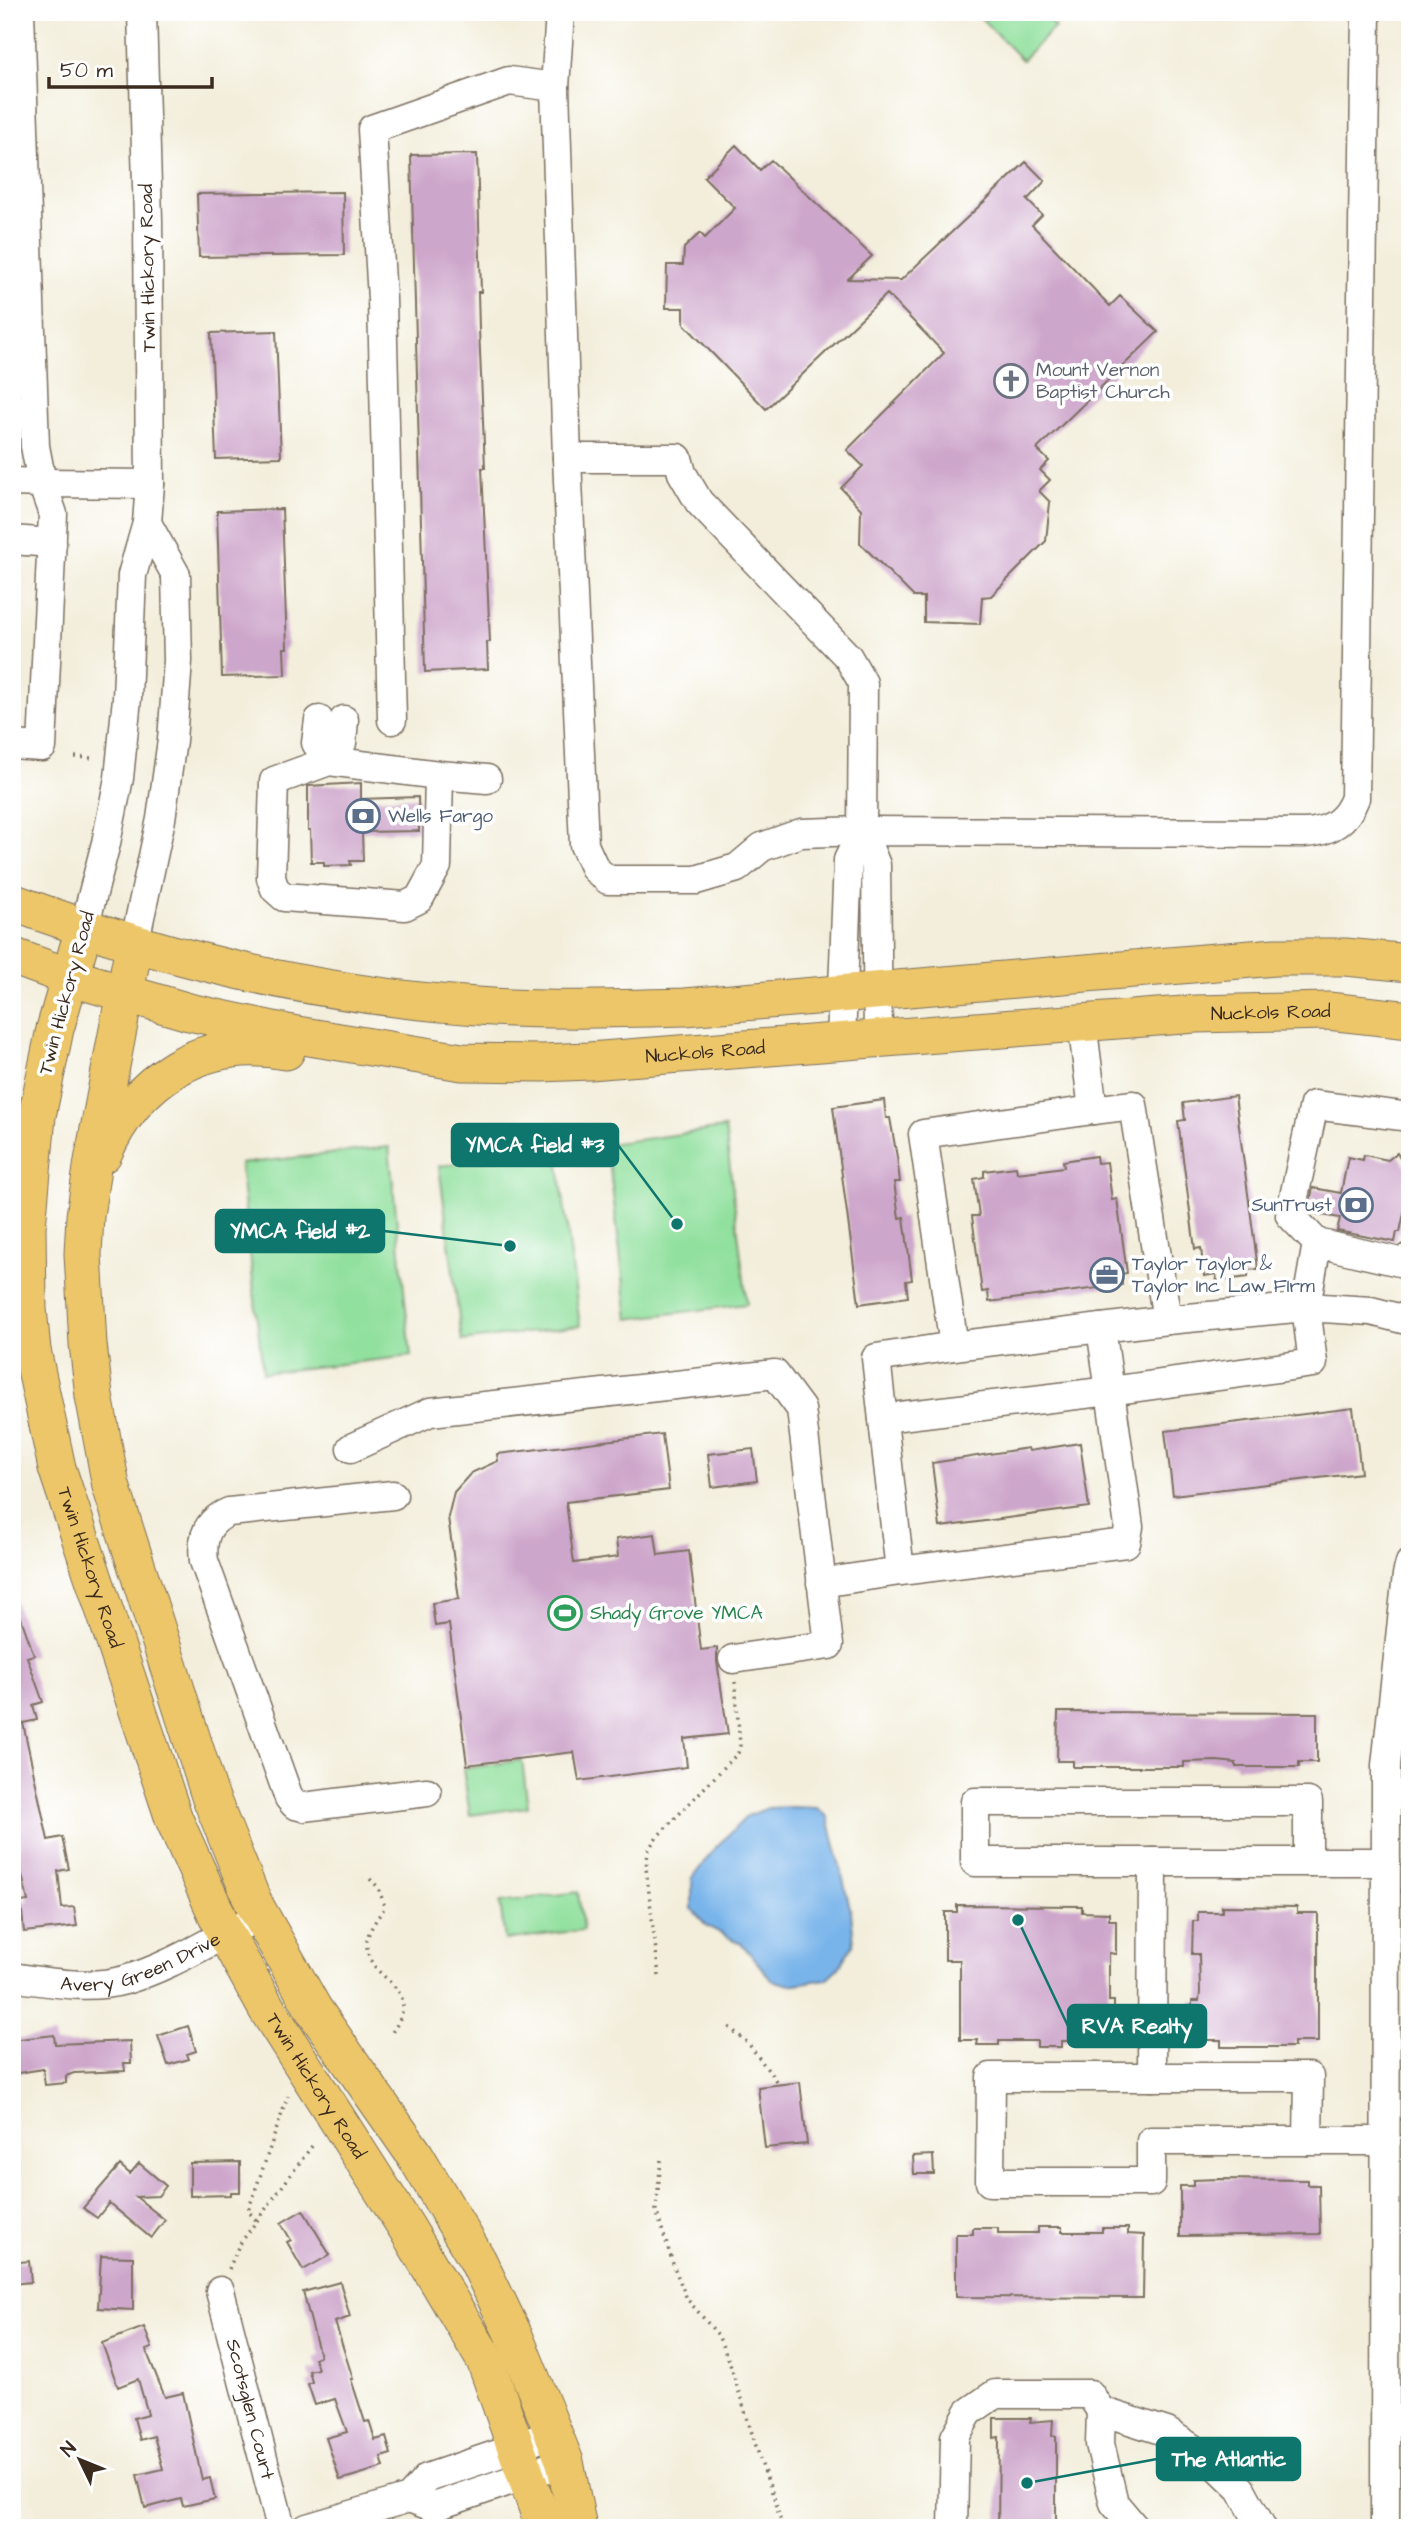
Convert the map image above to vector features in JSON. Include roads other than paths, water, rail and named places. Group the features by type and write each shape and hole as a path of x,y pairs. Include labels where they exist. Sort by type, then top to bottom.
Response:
{"main road":[{"path":"12,902 134,945 315,986 481,1006 588,1010 671,1007 1275,957 1345,957 1410,963"},
{"name":"Twin Hickory Road","path":"84,928 46,1069 31,1157 27,1267 32,1350 57,1468 174,1819 225,1933 267,2009 406,2227 485,2360 542,2528"},
{"name":"Twin Hickory Road","path":"134,945 85,1216 83,1254 94,1396 111,1486 209,1793 261,1916 314,2010 415,2155 478,2261 560,2447 578,2528"},
{"name":"Nuckols Road","path":"12,956 69,977 189,1012 298,1035 462,1062 589,1061 1083,1022 1279,1011 1328,1011 1410,1020"},
{"path":"85,1216 104,1153 117,1127 151,1085 195,1058 225,1049 250,1048 273,1049 346,1062 462,1062"}],"street":[{"path":"12,745 42,747 25,544 53,514 42,483 35,446 20,12"},
{"name":"Twin Hickory Road","path":"84,928 104,854 119,778 127,698 132,575 148,523 148,220 142,12"},
{"path":"560,12 555,87 567,458 584,845 595,869 608,880 696,880 737,867 762,847 801,833 1314,833 1333,828 1350,812 1355,798 1366,12"},
{"path":"392,720 382,299 372,129 509,81 555,87"},
{"path":"567,458 678,458 682,473 699,502 848,657 863,683 862,831 876,864 859,993 841,1041"},
{"path":"12,482 150,484"},
{"name":"Twin Hickory Road","path":"134,945 161,819 172,740 178,661 176,575 148,523"},
{"path":"329,761 316,743 331,720"},
{"path":"439,775 438,866 419,899 405,906 284,897 275,889 271,878 274,781 329,761 487,779"},
{"path":"859,993 878,1038"},
{"path":"1083,1022 1093,1110"},
{"path":"954,1346 923,1134 1133,1105 1167,1320"},
{"path":"1410,1117 1314,1105 1290,1215 1317,1243 1408,1264 1410,1257"},
{"path":"883,1418 1312,1363 1306,1307 1317,1243"},
{"path":"900,1571 876,1358 1167,1320 1306,1307 1371,1311 1410,1321"},
{"path":"821,1583 1126,1543 1129,1527 1101,1328"},
{"path":"351,1448 430,1412 775,1374 801,1409 829,1645 733,1659"},
{"path":"393,1496 229,1512 216,1517 210,1526 204,1536 203,1553 289,1798 295,1805 303,1807 427,1792"},
{"path":"1385,2528 1387,1765 1406,1574 1410,1563"},
{"path":"1308,1862 1308,1802 975,1802 975,1862 1308,1862 1386,1862"},
{"path":"1152,2077 1153,1862"},
{"name":"Avery Green Drive","path":"12,1978 72,1985 122,1981 182,1958 261,1916"},
{"path":"1308,2141 1308,2077 991,2077 990,2182 1151,2182 1151,2141 1308,2141 1386,2141"},
{"name":"Scotsglen Court","path":"220,2291 281,2528"},
{"path":"953,2528 955,2437 969,2412 995,2394 1090,2394 1101,2411 1100,2444 1114,2503 1127,2525"},
{"path":"1101,2411 1167,2432 1212,2461 1241,2488 1262,2528"},
{"path":"307,2528 409,2498 427,2477 521,2462 560,2447"}],"water":[{"path":"1410,269 1410,414 1407,407"},
{"path":"768,1808 817,1808 828,1817 851,1912 854,1943 838,1968 826,1979 790,1985 772,1980 742,1944 707,1926 692,1909 692,1879 715,1848 747,1816"}],"place":[{"name":"Mount Vernon Baptist Church","path":"1011,381"},
{"name":"Wells Fargo","path":"363,816"},
{"name":"SunTrust","path":"1356,1205"},
{"name":"YMCA field #3","path":"677,1224"},
{"name":"YMCA field #2","path":"510,1246"},
{"name":"Taylor Taylor & Taylor Inc Law FIrm","path":"1107,1275"},
{"name":"Shady Grove YMCA","path":"565,1613"},
{"name":"RVA Realty","path":"1018,1920"},
{"name":"The Atlantic","path":"1027,2483"}]}
